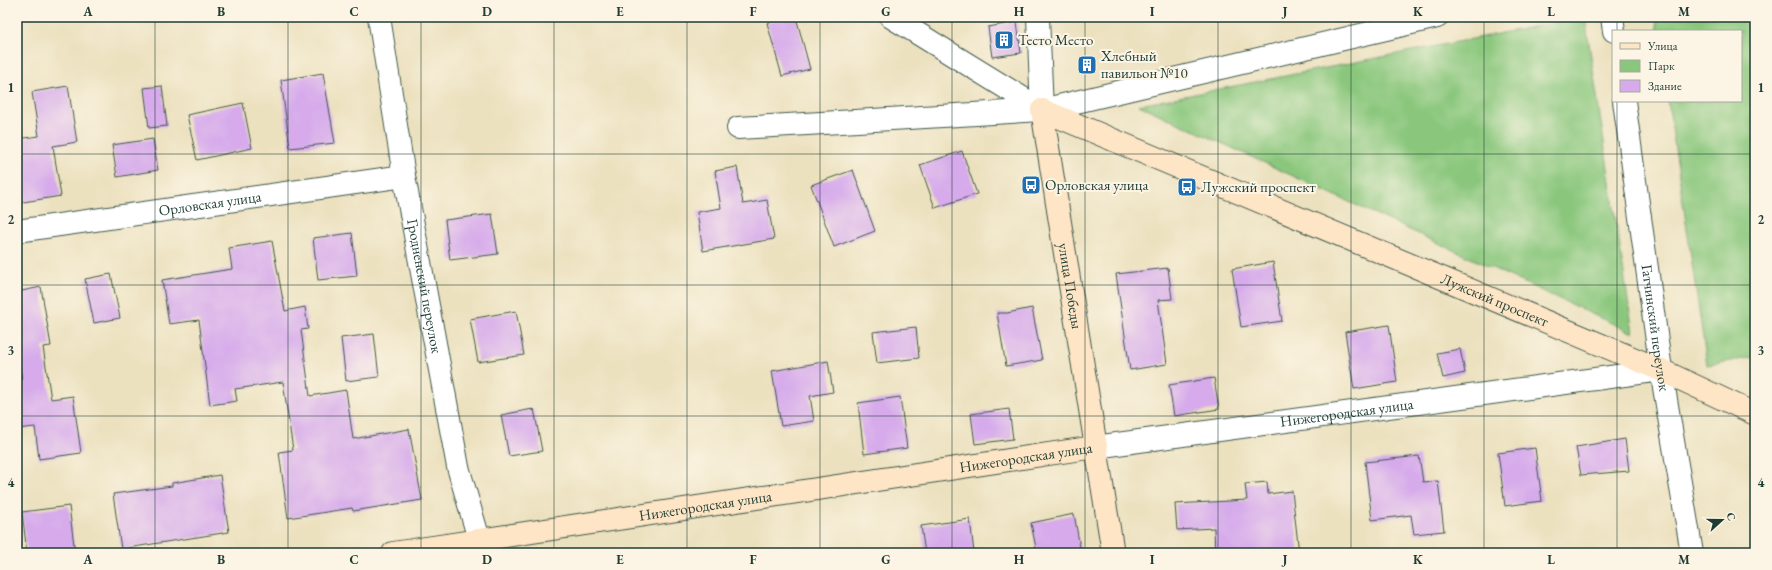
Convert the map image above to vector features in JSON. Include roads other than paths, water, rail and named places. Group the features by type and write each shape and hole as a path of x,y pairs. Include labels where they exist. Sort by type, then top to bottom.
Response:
{"street":[{"name":"Гродненский переулок","path":"379,17 404,176 458,467 482,547"},
{"name":"Лужский проспект","path":"891,17 1042,110 1661,370 1755,414"},
{"name":"улица Победы","path":"1038,17 1042,110 1113,553"},
{"path":"738,128 1042,110 1437,17"},
{"path":"1612,17 1614,30"},
{"name":"Гатчинский переулок","path":"1624,102 1661,370 1692,553"},
{"name":"Орловская улица","path":"17,231 404,176"},
{"name":"Нижегородская улица","path":"393,553 482,547 1095,447 1661,370"}],"place":[{"name":"Тесто Место","path":"1004,40"},
{"name":"Хлебный павильон №10","path":"1087,65"},
{"name":"Орловская улица","path":"1031,185"},
{"name":"Лужский проспект","path":"1187,187"}]}
